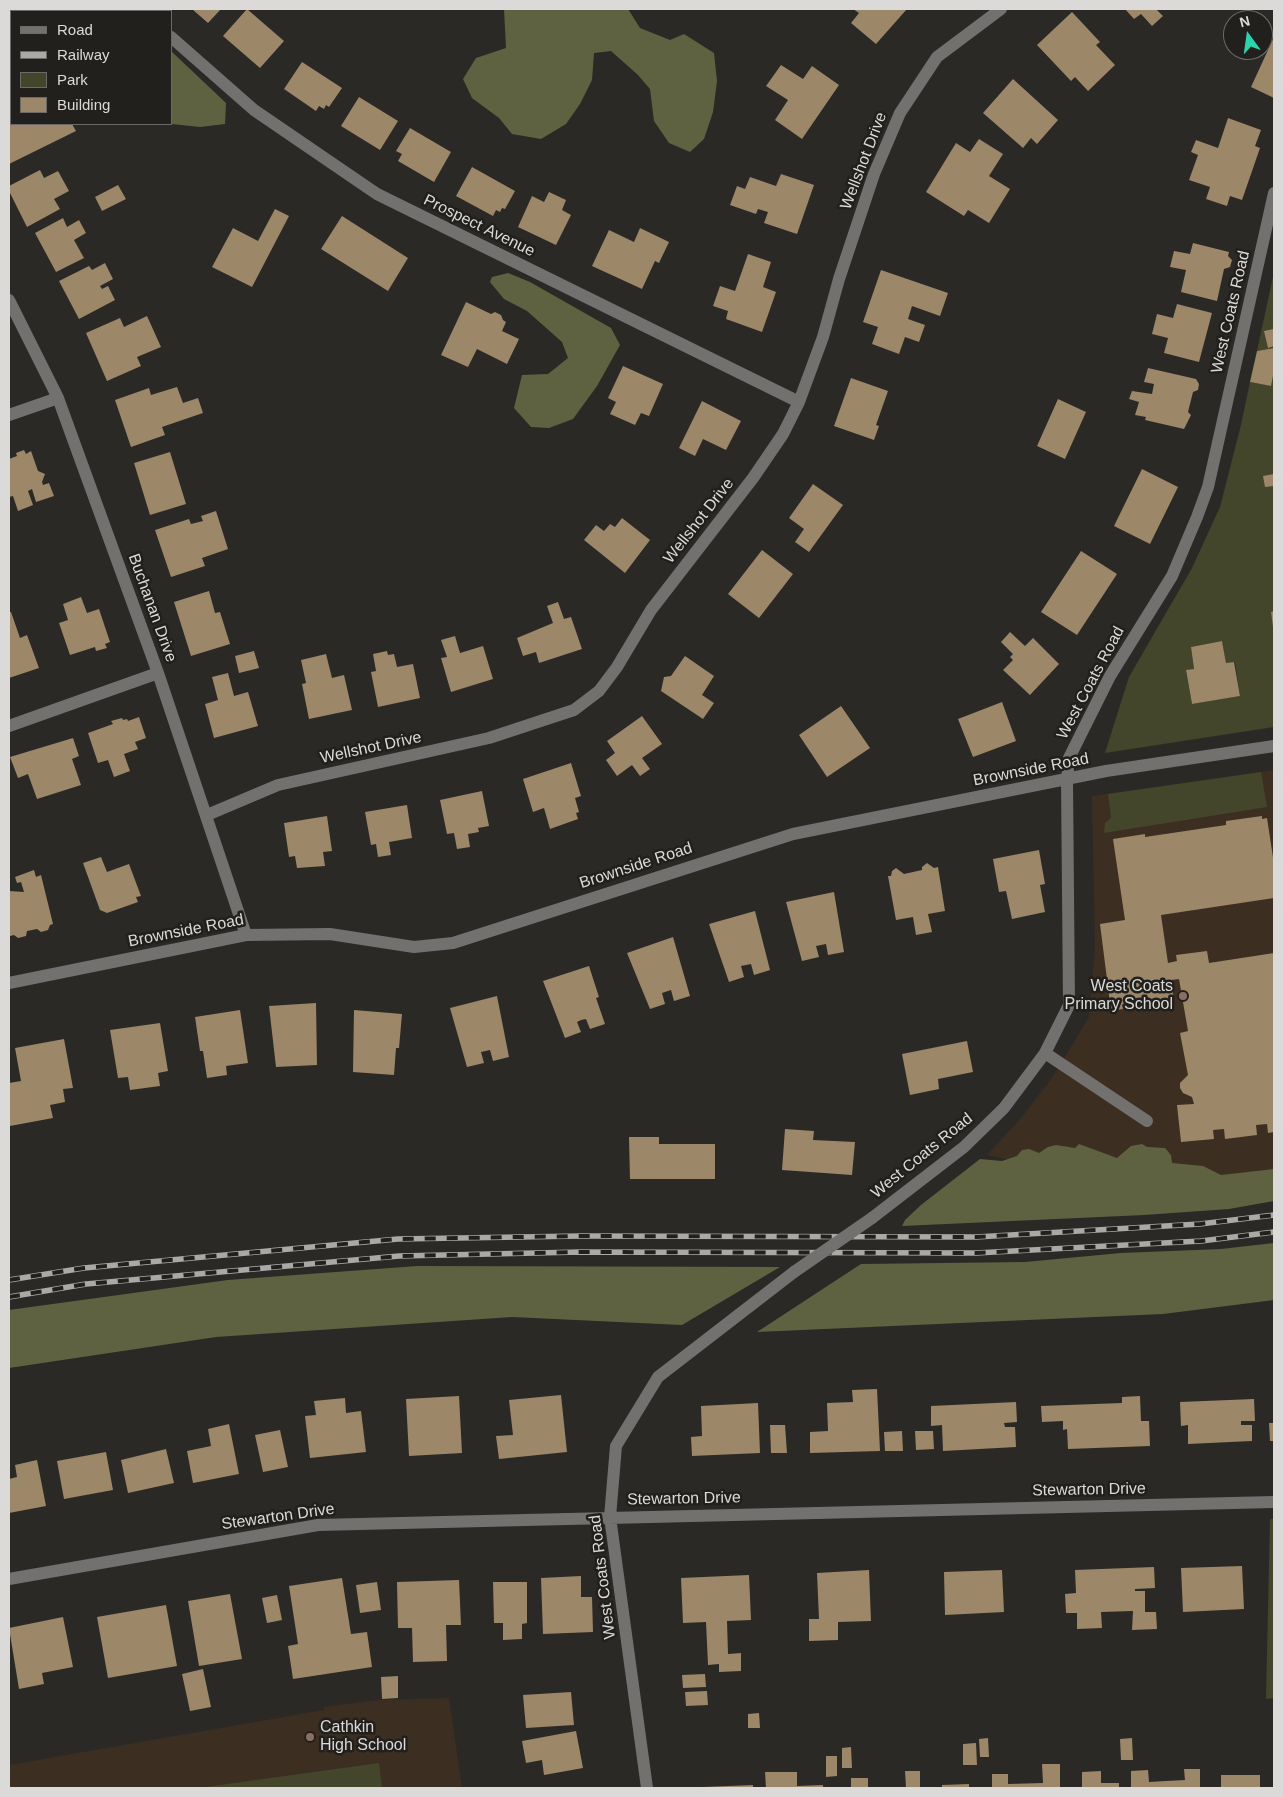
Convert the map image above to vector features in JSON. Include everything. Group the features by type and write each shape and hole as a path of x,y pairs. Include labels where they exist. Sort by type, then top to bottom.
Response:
{"street":[{"name":"Wellshot Drive","path":"207,814 278,785 489,738 574,710 599,691 617,667 651,610 753,478 783,434 798,402 823,337 839,279 874,174 900,113 936,57 1001,9"},
{"name":"Prospect Avenue","path":"172,38 254,110 377,194 798,402"},
{"name":"West Coats Road","path":"647,1788 610,1517 616,1446 658,1377 794,1272 872,1218 964,1147 1004,1108 1045,1053 1069,1005 1067,780 1069,758 1091,712 1172,576 1208,487 1274,193"},
{"name":"Buchanan Drive","path":"9,300 58,398 158,673 207,814 246,935"},
{"path":"9,415 58,398"},
{"path":"9,726 158,673"},
{"name":"Brownside Road","path":"9,983 246,935 330,934 414,947 453,943 793,834 1106,771 1274,746"},
{"path":"1045,1053 1146,1121"},
{"name":"Stewarton Drive","path":"9,1579 318,1525 1274,1502"}],"shaded area":[{"name":"West Coats Primary School","path":"1274,770 1274,1174 1120,1185 987,1155 1021,1118 1052,1078 1089,1017 1095,947 1092,796"},
{"name":"Cathkin High School","path":"449,1698 462,1788 9,1788 9,1765 324,1710 324,1707 379,1700"}],"green space":[{"path":"50,9 126,10 51,10"},
{"path":"504,9 628,9 640,28 670,40 684,34 714,53 717,81 713,112 704,139 690,152 669,143 654,121 650,89 638,75 611,51 594,53 592,80 580,104 566,124 541,139 512,134 499,118 472,98 463,79 476,58 506,48"},
{"path":"172,52 226,103 225,124 200,127 172,124"},
{"path":"1274,272 1274,348 1257,351"},
{"path":"508,273 530,282 611,328 620,345 597,386 573,419 549,428 531,427 514,408 522,375 548,374 568,358 562,342 527,311 504,299 490,282 492,277"},
{"path":"1274,371 1274,611 1271,612 1274,631 1274,727 1105,753 1129,677 1192,568 1220,507 1250,382 1271,386","holes":["1222,641 1226,663 1235,662 1240,696 1192,704 1186,671 1194,669 1191,647"]},
{"path":"1261,772 1267,807 1104,833 1105,823 1111,818 1108,794"},
{"path":"1079,1144 1117,1158 1131,1146 1142,1144 1147,1147 1165,1148 1171,1155 1172,1163 1203,1166 1221,1175 1274,1169 1274,1201 1229,1209 1144,1215 902,1226 905,1220 921,1205 980,1159 1002,1161 1017,1156 1022,1150 1029,1149 1039,1153 1048,1147 1056,1145 1075,1148"},
{"path":"1274,1243 1274,1300 1163,1314 757,1332 861,1264 1025,1262 1121,1253 1221,1249"},
{"path":"417,1266 780,1267 682,1325 512,1317 216,1337 9,1368 9,1310 228,1280"},
{"path":"1270,1519 1274,1519 1274,1698 1266,1699"},
{"path":"379,1763 382,1788 198,1788"}],"building":[{"path":"192,9 221,9 208,23"},
{"path":"247,9 284,41 260,68 223,36"},
{"path":"853,9 907,9 876,44 851,23 859,13"},
{"path":"1125,9 1156,9 1163,16 1152,26 1141,14 1134,19"},
{"path":"1072,12 1100,42 1096,45 1115,65 1088,91 1075,77 1071,81 1037,45"},
{"path":"1274,37 1274,98 1251,87 1263,60 1273,60"},
{"path":"10,52 9,82 9,53"},
{"path":"302,62 342,88 329,107 326,105 324,109 319,106 316,111 284,89"},
{"path":"781,65 803,79 812,66 839,85 802,139 775,120 788,100 766,86"},
{"path":"1013,79 1058,120 1037,144 1031,138 1023,148 983,113"},
{"path":"359,97 398,121 380,150 341,126"},
{"path":"9,110 10,125 73,125 76,131 9,164"},
{"path":"1228,118 1261,130 1255,146 1260,148 1242,200 1230,196 1227,206 1206,199 1210,187 1189,180 1198,155 1191,152 1196,140 1218,148"},
{"path":"410,128 451,152 434,182 398,161 402,154 396,151"},
{"path":"979,139 1003,154 989,176 1010,189 989,223 968,210 964,216 926,192 956,143 970,152"},
{"path":"472,167 515,191 505,209 502,208 500,212 496,210 493,216 456,196"},
{"path":"40,170 44,178 58,171 69,191 54,199 60,209 27,227 9,191 9,186"},
{"path":"781,174 814,185 797,234 764,223 768,212 758,209 756,214 730,205 737,186 745,189 750,177 776,186"},
{"path":"118,185 126,199 102,211 95,197"},
{"path":"549,192 566,200 562,210 571,215 556,245 518,227 532,196 544,202"},
{"path":"275,209 289,216 252,287 212,267 233,228 258,241"},
{"path":"342,216 408,258 388,291 321,249"},
{"path":"63,218 67,227 79,220 86,233 74,240 84,258 56,272 35,233"},
{"path":"640,228 669,242 659,263 655,261 642,289 592,266 609,230 634,242"},
{"path":"1193,243 1229,252 1228,256 1232,260 1230,267 1224,269 1217,301 1181,292 1186,270 1170,267 1174,251 1190,254"},
{"path":"748,254 771,262 763,287 776,292 762,332 726,319 728,311 713,306 720,286 735,291"},
{"path":"105,263 113,279 100,286 102,289 108,286 115,300 79,319 59,281 89,266 92,270"},
{"path":"881,270 948,293 940,316 912,306 908,319 925,325 919,342 905,337 899,354 872,344 878,327 863,322"},
{"path":"466,302 491,314 495,312 501,315 506,322 502,331 519,339 507,364 477,349 468,367 441,355"},
{"path":"1177,304 1212,313 1199,362 1164,353 1168,338 1152,334 1157,314 1173,318"},
{"path":"147,316 161,347 137,357 141,366 107,381 86,333 120,318 124,327"},
{"path":"1274,329 1274,346 1268,348 1264,331"},
{"path":"1274,348 1274,371 1271,386 1250,382 1257,351"},
{"path":"623,366 663,384 649,416 641,413 635,425 610,414 616,402 608,398"},
{"path":"1148,368 1196,379 1199,384 1198,390 1193,392 1188,412 1191,415 1184,429 1145,420 1146,417 1135,415 1139,402 1129,399 1132,391 1152,394 1154,384 1144,382"},
{"path":"851,378 888,391 876,425 879,426 874,440 834,426"},
{"path":"177,387 183,403 198,398 203,413 162,427 165,435 131,447 115,400 149,388 151,395"},
{"path":"1058,399 1086,412 1065,459 1037,446"},
{"path":"702,401 741,421 726,450 703,439 695,456 679,448"},
{"path":"24,450 26,454 31,451 38,471 45,474 42,482 43,485 49,483 54,496 36,502 32,489 28,491 33,505 18,511 13,496 9,497 9,459 17,456 16,453"},
{"path":"170,452 186,504 150,515 134,463"},
{"path":"1142,469 1178,487 1150,544 1114,526"},
{"path":"1274,474 1274,486 1265,487 1263,476"},
{"path":"813,484 843,505 809,552 795,542 804,529 789,518"},
{"path":"216,511 228,549 202,558 205,566 171,577 155,530 189,519 191,524 203,521 201,516"},
{"path":"622,518 650,540 625,573 584,540 596,525 604,531 610,524 615,527"},
{"path":"762,550 793,574 759,618 728,594"},
{"path":"1081,551 1117,574 1077,635 1041,612"},
{"path":"209,591 215,613 220,612 230,644 191,656 174,602"},
{"path":"81,597 87,613 99,609 110,642 105,644 107,648 96,651 95,647 70,655 59,623 68,620 63,604"},
{"path":"558,602 564,619 571,617 582,649 539,663 536,652 523,656 517,638 553,623 547,606"},
{"path":"1274,611 1274,627 1273,627 1271,612"},
{"path":"9,612 11,612 20,638 27,635 39,668 9,678"},
{"path":"1010,632 1025,646 1033,638 1059,664 1030,695 1003,670 1013,660 1010,657 1013,654 1001,642"},
{"path":"455,636 460,653 483,646 493,679 451,692 441,658 447,657 441,640"},
{"path":"1222,641 1226,663 1234,662 1240,696 1192,704 1186,670 1194,669 1191,647"},
{"path":"254,651 259,668 239,673 235,656"},
{"path":"387,651 388,655 394,654 397,667 413,664 420,698 378,707 371,672 376,671 373,654"},
{"path":"326,654 332,678 344,675 352,710 309,719 302,684 306,683 301,660"},
{"path":"685,656 714,676 702,695 714,703 703,719 661,691 664,677 671,676"},
{"path":"228,673 234,696 248,692 258,726 214,738 205,704 218,700 212,677"},
{"path":"1002,702 1016,741 973,757 958,719"},
{"path":"841,706 870,748 827,777 799,735"},
{"path":"642,716 662,744 642,758 650,769 640,776 632,765 617,776 606,760 615,753 607,741"},
{"path":"139,717 146,738 135,742 138,749 124,754 130,771 114,777 108,760 98,763 88,733 113,724 111,721 122,718 128,721"},
{"path":"73,738 79,756 72,759 81,785 37,799 28,774 18,778 10,757"},
{"path":"571,763 581,796 575,798 579,812 576,813 578,819 550,829 544,808 533,812 523,779"},
{"path":"482,791 489,826 478,828 479,832 468,834 470,847 457,849 454,833 447,834 440,800"},
{"path":"407,805 412,838 389,842 391,855 378,857 376,844 371,845 365,812"},
{"path":"327,816 332,851 323,852 325,866 297,868 295,856 289,857 284,823"},
{"path":"1262,816 1262,819 1267,818 1274,864 1274,898 1161,915 1168,963 1177,961 1176,955 1207,951 1209,963 1274,953 1274,1132 1268,1133 1267,1124 1256,1125 1257,1135 1225,1139 1224,1129 1213,1130 1214,1139 1181,1142 1177,1105 1194,1104 1192,1097 1183,1093 1180,1088 1180,1083 1188,1075 1180,1033 1188,1031 1179,979 1171,980 1174,1000 1111,1011 1100,924 1125,920 1113,839 1145,834 1145,837 1226,825 1226,821"},
{"path":"1039,850 1045,884 1040,885 1045,912 1012,919 1006,891 999,892 993,859"},
{"path":"101,857 107,872 129,864 141,896 136,897 138,902 107,913 100,910 83,863"},
{"path":"927,863 934,868 938,867 945,911 928,914 932,932 916,935 913,917 896,920 888,876 891,876 892,871 896,868 904,874 922,870 922,867"},
{"path":"34,870 36,877 41,875 53,924 50,925 48,930 41,932 37,929 27,931 26,936 18,938 14,935 10,936 9,891 24,892 21,882 17,883 15,877"},
{"path":"834,892 844,952 828,955 826,944 816,946 819,957 802,961 786,902"},
{"path":"755,911 770,970 754,975 751,964 741,966 744,977 729,982 709,924"},
{"path":"673,937 690,996 674,1001 671,990 662,993 665,1004 650,1009 627,953"},
{"path":"589,966 599,997 596,998 605,1024 590,1029 586,1019 581,1020 577,1022 581,1032 565,1038 543,981"},
{"path":"497,996 509,1057 493,1061 490,1050 481,1052 484,1063 467,1067 450,1008"},
{"path":"316,1003 317,1065 276,1067 269,1006"},
{"path":"240,1010 248,1063 226,1066 227,1075 207,1078 203,1051 200,1051 195,1017"},
{"path":"354,1010 402,1014 399,1048 396,1048 394,1075 353,1072"},
{"path":"160,1023 168,1071 158,1073 160,1086 130,1090 128,1077 118,1078 110,1030"},
{"path":"64,1039 73,1088 63,1089 65,1102 50,1105 53,1118 10,1126 9,1083 21,1081 15,1048"},
{"path":"967,1041 973,1072 938,1079 939,1089 910,1095 902,1054"},
{"path":"785,1129 814,1131 813,1140 855,1142 852,1175 782,1170"},
{"path":"629,1137 659,1137 659,1144 715,1144 715,1179 630,1179"},
{"path":"877,1389 880,1451 810,1453 810,1432 828,1431 827,1403 853,1402 852,1390"},
{"path":"561,1395 567,1452 499,1459 496,1436 513,1435 509,1400"},
{"path":"459,1396 462,1453 409,1456 406,1399"},
{"path":"1140,1396 1141,1421 1149,1421 1150,1446 1068,1449 1067,1429 1063,1430 1063,1421 1042,1422 1041,1406 1122,1403 1122,1397"},
{"path":"345,1398 346,1413 361,1411 366,1452 310,1458 305,1416 316,1415 314,1401"},
{"path":"1254,1399 1255,1421 1241,1421 1241,1425 1252,1425 1252,1441 1188,1444 1188,1425 1181,1426 1180,1402"},
{"path":"1016,1402 1017,1422 1004,1423 1005,1427 1015,1427 1016,1447 943,1451 942,1425 931,1426 931,1406"},
{"path":"758,1403 760,1453 692,1456 691,1437 702,1436 701,1406"},
{"path":"1269,1423 1274,1423 1274,1441 1270,1441"},
{"path":"229,1424 239,1474 193,1483 187,1451 211,1446 208,1429"},
{"path":"770,1425 785,1425 787,1453 771,1453"},
{"path":"280,1430 288,1467 263,1472 255,1435"},
{"path":"902,1431 903,1451 885,1451 884,1432"},
{"path":"915,1431 933,1431 934,1449 916,1450"},
{"path":"166,1449 174,1483 128,1493 121,1460"},
{"path":"106,1452 113,1490 64,1499 57,1461"},
{"path":"37,1460 46,1506 9,1513 9,1479 17,1477 15,1465"},
{"path":"1242,1566 1244,1609 1183,1612 1181,1568"},
{"path":"1154,1567 1155,1588 1135,1589 1135,1591 1145,1591 1145,1612 1156,1612 1157,1629 1132,1630 1133,1611 1101,1612 1102,1628 1077,1629 1077,1613 1066,1613 1065,1594 1076,1593 1075,1570"},
{"path":"869,1570 871,1621 838,1622 838,1640 809,1641 809,1619 819,1619 817,1573"},
{"path":"1002,1570 1004,1612 945,1615 944,1572"},
{"path":"749,1575 751,1620 727,1621 728,1654 741,1653 741,1671 719,1672 719,1664 708,1665 706,1622 683,1623 681,1578"},
{"path":"581,1576 581,1597 592,1597 593,1632 543,1634 541,1578"},
{"path":"342,1578 351,1634 367,1632 372,1667 293,1679 288,1646 298,1644 289,1586"},
{"path":"459,1580 461,1625 446,1625 447,1661 413,1662 412,1628 398,1628 397,1582"},
{"path":"377,1582 381,1610 360,1613 356,1585"},
{"path":"493,1582 527,1582 527,1623 522,1624 522,1639 503,1640 503,1623 494,1623"},
{"path":"230,1594 242,1659 199,1666 188,1601"},
{"path":"277,1595 282,1620 267,1623 262,1598"},
{"path":"166,1605 177,1666 108,1678 97,1617"},
{"path":"63,1617 73,1667 42,1673 44,1684 19,1689 9,1628"},
{"path":"203,1669 211,1707 190,1711 182,1674"},
{"path":"705,1674 706,1687 683,1688 682,1675"},
{"path":"398,1676 398,1698 382,1699 381,1677"},
{"path":"707,1691 708,1705 686,1706 685,1692"},
{"path":"571,1692 574,1725 526,1728 523,1695"},
{"path":"759,1713 760,1728 748,1728 748,1714"},
{"path":"576,1731 583,1768 544,1775 542,1760 526,1763 522,1741"},
{"path":"988,1738 989,1757 980,1757 979,1739"},
{"path":"1132,1738 1133,1760 1121,1760 1120,1739"},
{"path":"976,1743 977,1765 963,1765 963,1744"},
{"path":"851,1747 852,1768 842,1768 842,1748"},
{"path":"826,1756 837,1756 837,1776 826,1777"},
{"path":"1042,1764 1060,1764 1060,1788 992,1788 992,1774 1008,1774 1008,1784 1043,1783"},
{"path":"1184,1769 1200,1769 1200,1788 1131,1788 1131,1771 1148,1770 1149,1782 1185,1780"},
{"path":"905,1771 920,1771 920,1788 906,1788"},
{"path":"1101,1771 1101,1783 1119,1783 1119,1788 1082,1788 1082,1772"},
{"path":"765,1772 797,1772 797,1786 823,1785 823,1788 766,1788"},
{"path":"1221,1775 1260,1775 1260,1788 1221,1788"},
{"path":"851,1778 868,1778 868,1788 851,1788"},
{"path":"969,1784 969,1788 942,1788 942,1785"},
{"path":"753,1785 753,1788 703,1788 703,1787"}],"railway":[{"path":"9,1280 84,1268 398,1239 581,1236 976,1237 1200,1224 1274,1215"},
{"path":"9,1297 86,1284 399,1256 581,1252 976,1253 1201,1241 1274,1232"}],"place":[{"name":"West Coats Primary School","path":"1183,996"},
{"name":"Cathkin High School","path":"310,1737"}]}
